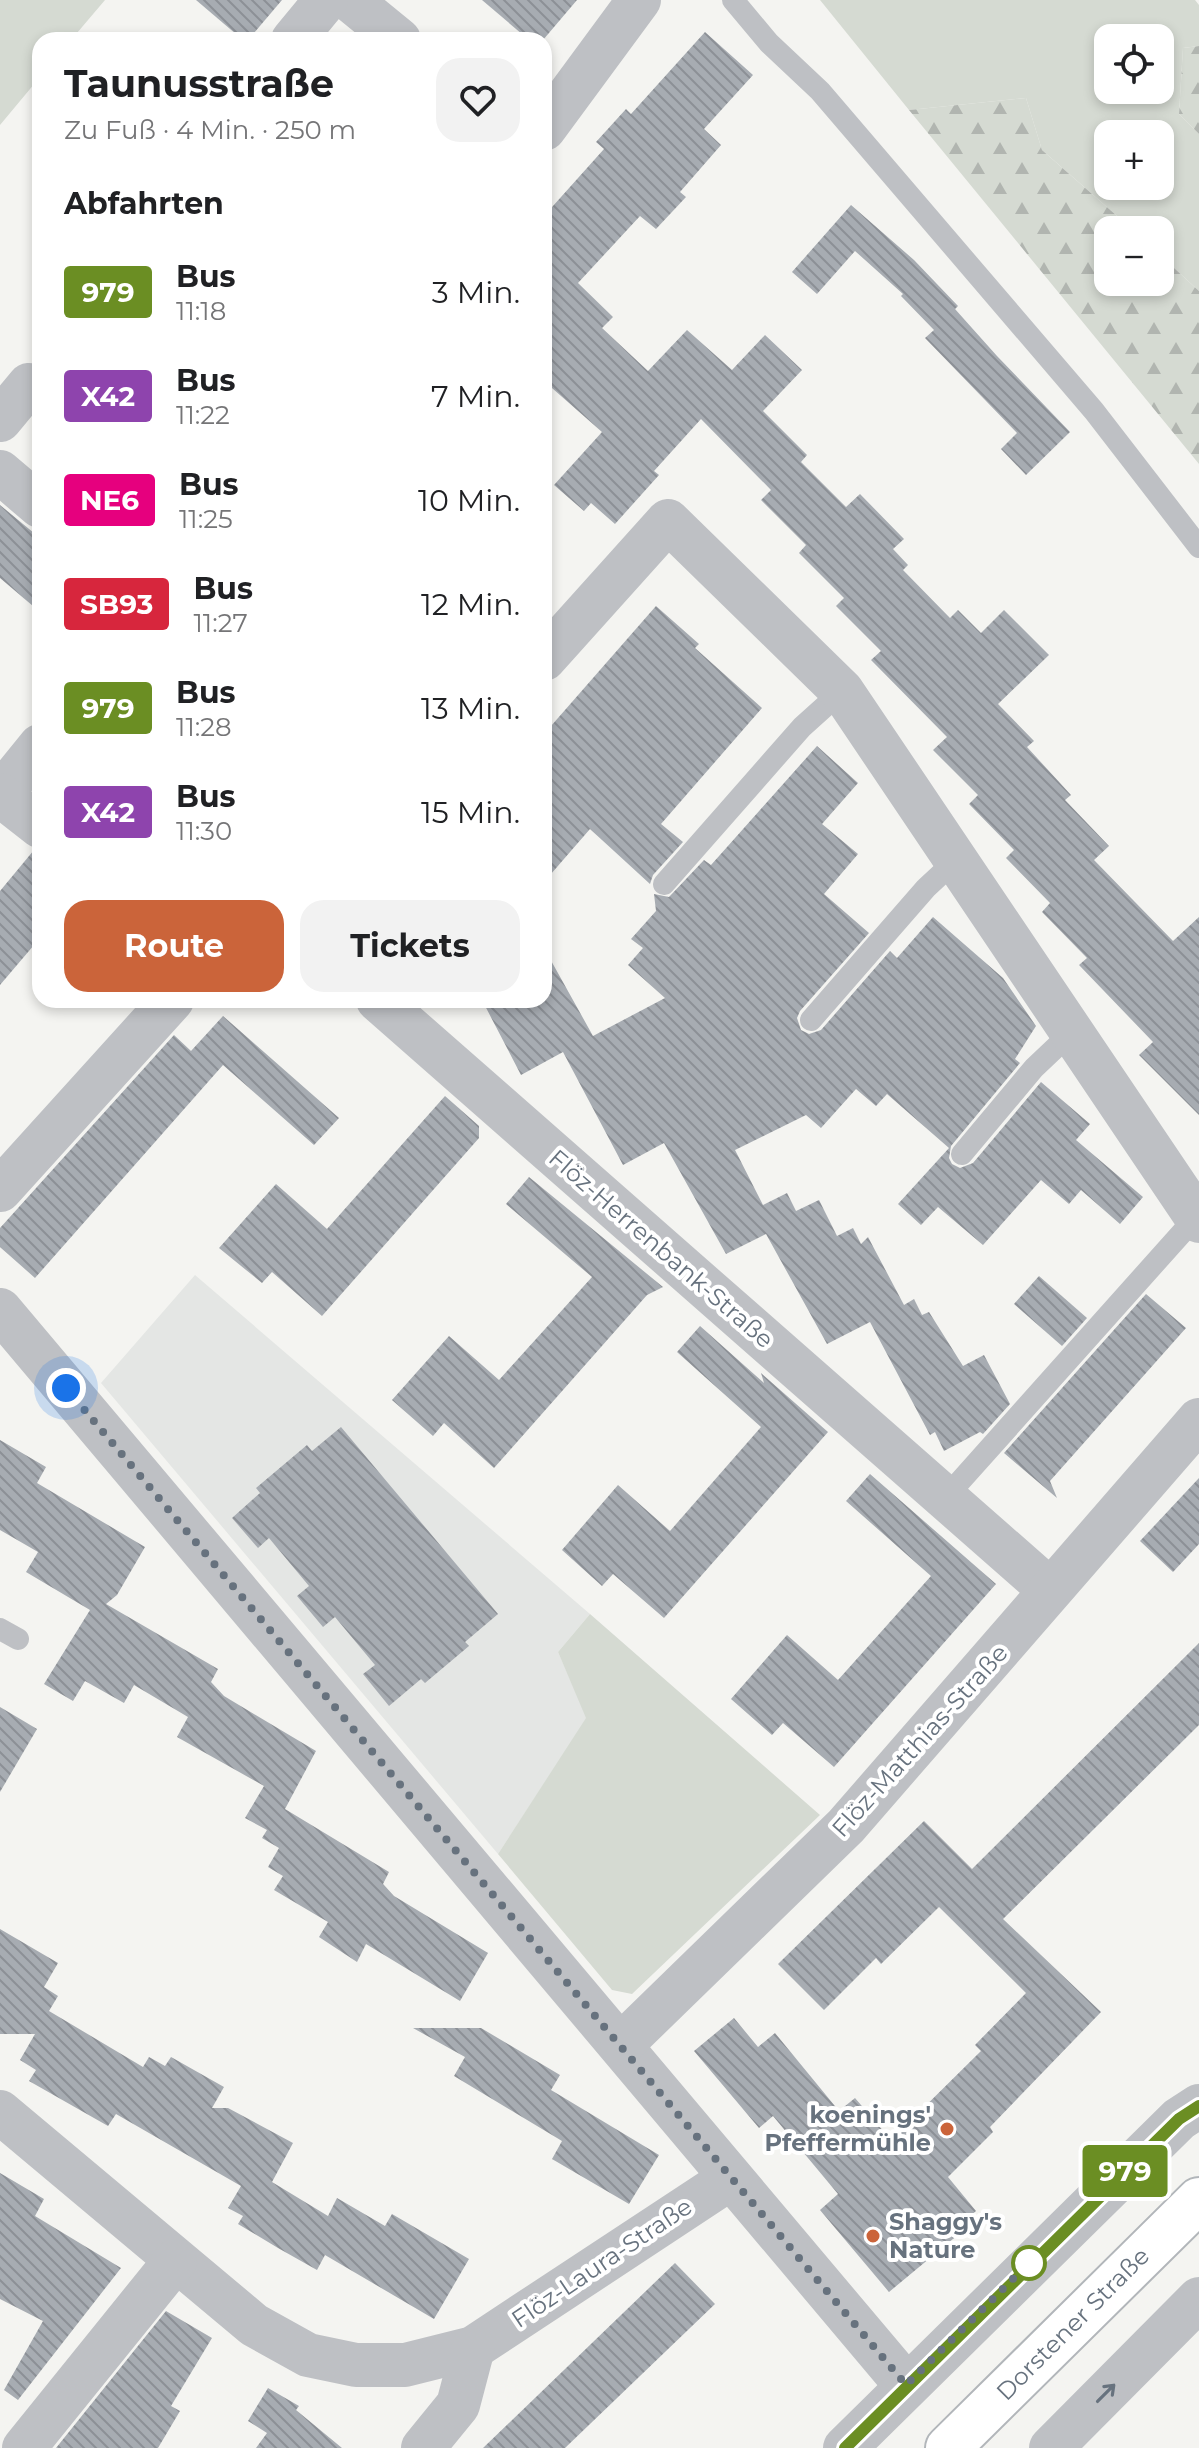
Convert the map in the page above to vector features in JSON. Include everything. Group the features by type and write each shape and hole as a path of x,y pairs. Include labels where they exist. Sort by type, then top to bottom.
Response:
{"main road":[{"name":"Dorstener Straße","path":"948,2448 1199,2200"}],"street":[{"path":"300,32 326,0"},
{"path":"350,0 389,32"},
{"path":"552,118 639,0"},
{"path":"0,420 29,385"},
{"path":"0,472 32,499"},
{"path":"552,650 668,521 842,691 1198,1219"},
{"path":"23,748 0,795 32,820"},
{"path":"0,1190 165,1008"},
{"name":"Flöz-Herrenbank-Straße","path":"387,1008 1050,1590"},
{"path":"2,1318 622,2044 906,2385"},
{"name":"Flöz-Matthias-Straße","path":"622,2044 846,1826 1199,1420"},
{"path":"845,2448 1167,2130 1199,2106"},
{"name":"Flöz-Laura-Straße","path":"3,2121 254,2325 308,2355 332,2362 405,2365 473,2348 731,2178"},
{"path":"24,2448 175,2261"},
{"path":"1051,2448 1199,2299"},
{"path":"423,2448 458,2405 473,2348"}],"lane":[{"path":"733,0 769,43 820,91 1094,411 1199,547"},
{"path":"664,884 802,727 842,691"},
{"path":"811,1020 926,888 955,861"},
{"path":"962,1154 1034,1068 1072,1032"},
{"path":"946,1497 1198,1219"}],"shaded area":[{"path":"195,1275 590,1614 558,1652 587,1718 498,1854 101,1383"}],"green space":[{"path":"0,0 105,0 78,32 32,32 32,87 0,125"},
{"path":"820,0 1195,0 1199,5 1199,46 1183,48 1179,114 1199,134 1199,291 1174,268 1174,216 1117,216 1099,200 1174,200 1174,120 1094,120 1094,196 1042,150 1026,98 909,110"},
{"path":"1199,46 1199,134 1179,114 1183,48"},
{"path":"1026,98 1042,150 1094,196 1094,200 1099,200 1117,216 1094,216 1094,296 1174,296 1174,268 1199,291 1199,464 909,110"},
{"path":"590,1614 820,1815 632,1994 612,1990 498,1854 586,1718 558,1652"}],"building":[{"path":"196,0 282,0 255,32 234,32"},
{"path":"482,0 577,0 550,32 520,32"},
{"path":"705,32 753,75 704,129 721,145 680,192 686,197 656,229 640,216 578,283 613,317 602,328 648,371 687,330 732,370 765,335 802,370 763,411 807,455 801,462 846,507 860,494 904,539 893,549 908,565 903,570 950,618 958,610 981,633 1004,610 1049,655 998,704 1034,741 1027,747 1071,795 1065,800 1109,846 1094,860 1173,941 1199,917 1199,1115 1139,1055 1153,1042 1079,965 1087,958 1042,912 1050,903 1006,858 1014,850 969,804 978,795 933,750 947,737 871,660 881,651 836,606 844,598 799,553 806,545 761,500 771,490 701,419 654,471 659,475 615,524 591,503 584,511 554,485 602,432 552,388 552,207 604,149 596,142 626,109 631,114"},
{"path":"851,205 914,260 958,306 955,309 997,356 1070,432 1026,475 1001,449 1017,433 925,338 934,330 901,296 903,294 855,251 817,294 792,272"},
{"path":"0,505 32,531 32,605 0,578"},
{"path":"656,606 699,644 695,648 762,708 661,824 683,842 653,875 650,884 590,829 552,873 552,725"},
{"path":"817,746 858,783 822,824 858,854 824,894 869,933 800,1011 797,1018 801,1030 809,1034 821,1030 890,951 897,958 933,917 1003,978 1036,1026 1015,1059 1020,1063 951,1146 949,1158 952,1164 960,1168 973,1163 1041,1082 1090,1124 1076,1140 1143,1197 1120,1224 1081,1190 1069,1204 1041,1180 983,1245 938,1207 921,1225 898,1204 949,1148 887,1094 876,1106 856,1089 821,1128 806,1115 735,1150 763,1205 787,1193 796,1211 819,1200 837,1236 853,1228 861,1244 868,1237 904,1305 914,1299 922,1315 929,1312 963,1366 984,1355 1010,1404 983,1434 980,1432 944,1451 935,1432 930,1435 870,1322 827,1344 766,1234 726,1254 664,1143 623,1165 563,1052 521,1075 486,1008 552,1008 552,962 593,1036 665,998 628,965 643,948 631,939 656,911 654,894 669,897 704,860 711,865"},
{"path":"32,852 32,947 0,985 0,891"},
{"path":"223,1016 339,1118 314,1145 223,1065 35,1278 0,1247 0,1228 174,1035 191,1051"},
{"path":"445,1096 479,1126 479,1138 322,1316 272,1272 262,1283 219,1248 276,1184 327,1229"},
{"path":"529,1177 663,1287 647,1295 494,1468 444,1423 433,1436 392,1400 449,1336 499,1380 592,1277 506,1204"},
{"path":"1039,1276 1087,1318 1062,1346 1014,1304"},
{"path":"1146,1294 1186,1328 1050,1481 1057,1498 1004,1453"},
{"path":"700,1326 764,1383 761,1373 828,1432 664,1618 613,1574 602,1586 562,1550 618,1485 670,1531 761,1427 677,1352"},
{"path":"341,1427 498,1614 465,1642 469,1646 425,1683 421,1679 389,1706 363,1674 375,1665 335,1617 323,1627 297,1596 309,1586 269,1538 258,1548 232,1518 260,1493 256,1488 307,1445 312,1451"},
{"path":"0,1440 46,1467 37,1483 145,1547 117,1595 106,1604 218,1669 211,1682 224,1696 316,1751 285,1809 389,1872 383,1884 394,1896 488,1953 460,2001 366,1944 357,1962 319,1937 328,1922 274,1890 283,1876 268,1867 279,1848 262,1838 267,1830 245,1818 264,1786 177,1737 188,1717 134,1685 124,1703 85,1681 73,1701 44,1684 90,1610 26,1572 38,1552 0,1530"},
{"path":"870,1474 996,1584 834,1767 783,1723 772,1735 731,1699 787,1635 838,1680 931,1576 846,1501"},
{"path":"1199,1478 1199,1544 1173,1572 1140,1541"},
{"path":"1199,1643 1199,1725 1003,1919 1101,2012 990,2127 993,2132 948,2177 976,2211 961,2224 965,2229 889,2292 820,2210 838,2194 773,2116 759,2128 694,2051 734,2018 758,2047 775,2033 839,2111 855,2098 891,2140 981,2051 975,2045 1026,1993 939,1907 881,1964 876,1958 824,2010 778,1964 924,1821 972,1869"},
{"path":"0,1707 37,1729 0,1792"},
{"path":"0,1929 58,1963 44,1987 58,1996 49,2011 143,2067 149,2057 165,2066 171,2057 224,2087 212,2108 228,2108 293,2143 272,2182 328,2216 337,2198 385,2226 392,2214 469,2259 434,2319 325,2255 317,2270 278,2248 238,2224 243,2216 228,2208 241,2186 116,2114 108,2126 29,2081 36,2070 20,2060 35,2034 0,2034"},
{"path":"413,2028 481,2028 560,2075 551,2090 659,2155 629,2204 552,2159 562,2141 454,2076 465,2057"},
{"path":"0,2173 44,2199 35,2216 121,2268 18,2400 4,2390 43,2321 0,2299"},
{"path":"675,2263 715,2304 565,2448 483,2448"},
{"path":"166,2311 212,2338 171,2406 180,2411 158,2448 56,2448"},
{"path":"268,2388 299,2406 296,2410 342,2448 256,2448 267,2433 248,2421"}],"bus line":[{"name":"979","path":"845,2448 1031,2261 1179,2119 1199,2106"}],"place":[{"name":"koenings' Pfeffermühle","path":"947,2129"},
{"name":"Shaggy's Nature","path":"873,2236"}],"route":[{"path":"66,1388 622,2044 906,2385 1031,2261 1029,2263"}]}
